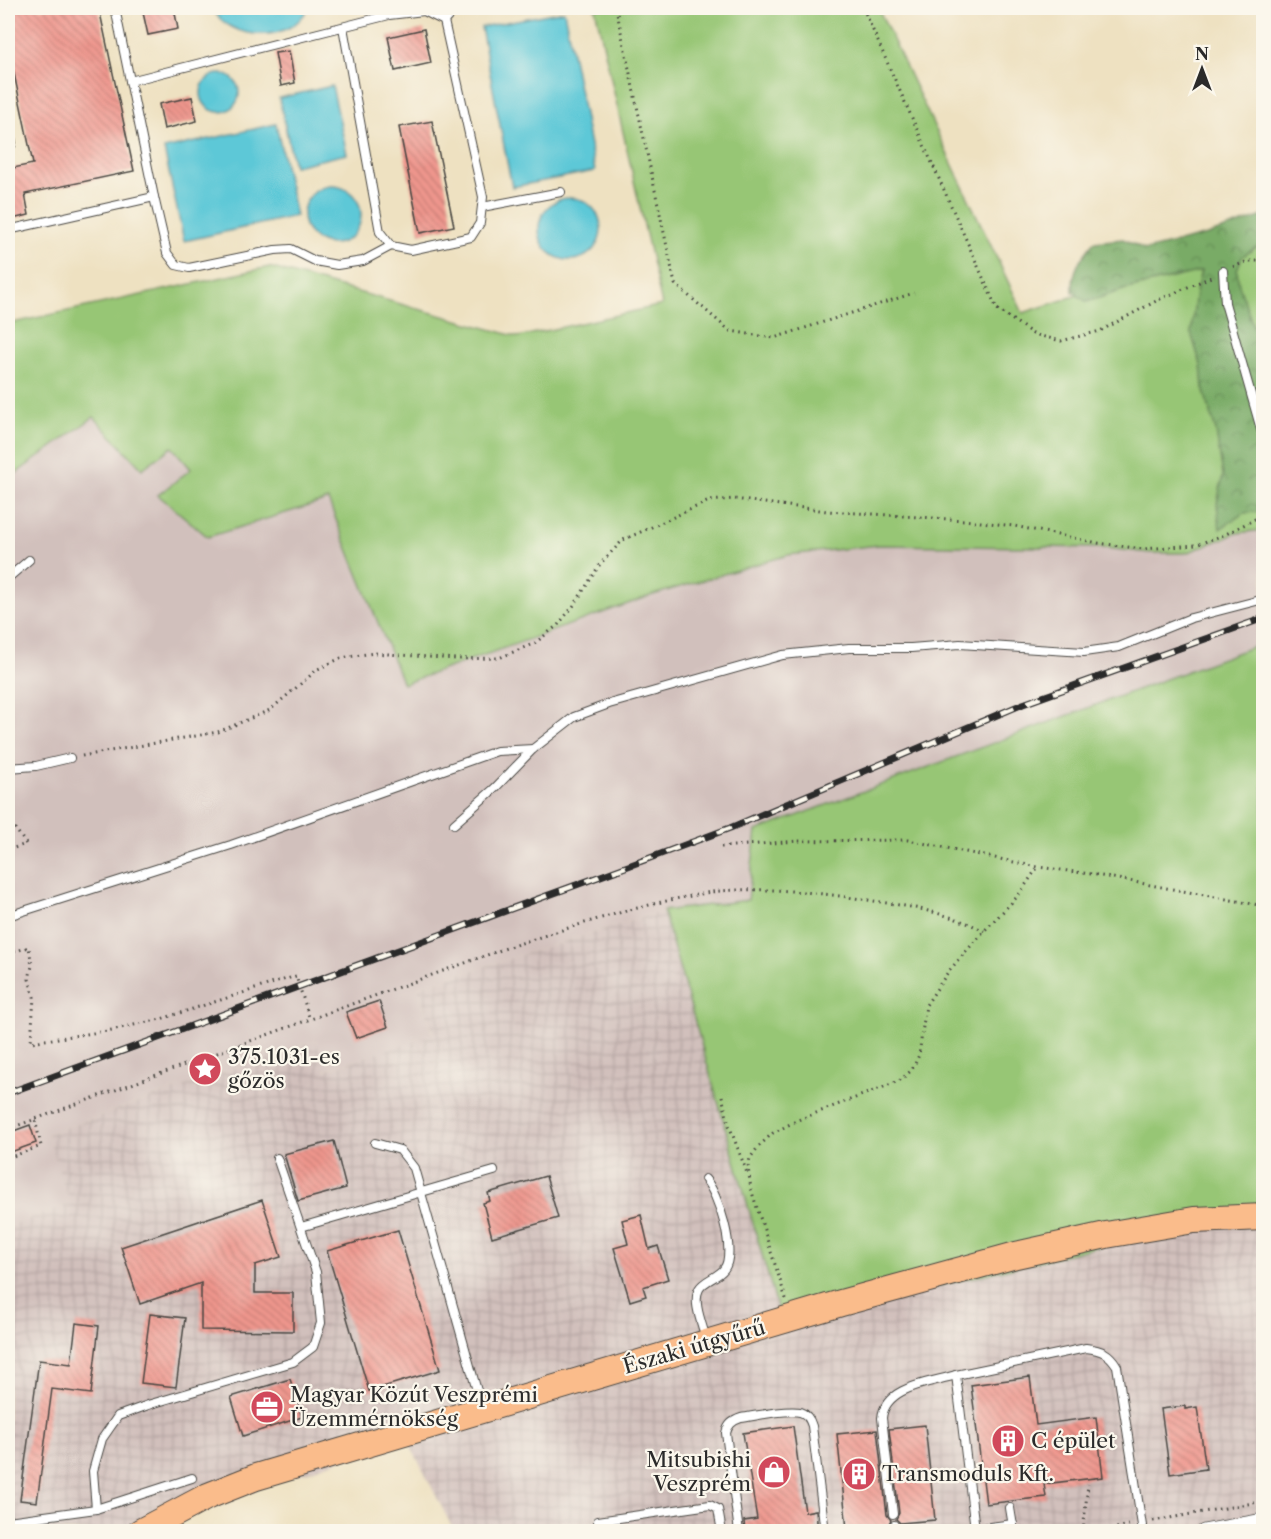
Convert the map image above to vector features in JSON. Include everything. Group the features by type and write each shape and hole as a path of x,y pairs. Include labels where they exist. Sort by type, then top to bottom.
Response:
{"main road":[{"name":"Északi útgyűrű","path":"140,1532 208,1496 256,1477 792,1318 1016,1256 1106,1235 1194,1220 1263,1217"}],"street":[{"path":"1203,1532 1263,1521"}],"lane":[{"path":"115,8 167,253 177,265 189,268 274,250 291,249 315,261 337,265 363,261 391,246 411,250 471,237 480,223 483,197 444,21"},
{"path":"444,21 453,12 473,8"},
{"path":"130,81 343,27 388,11 424,11 444,21"},
{"path":"343,27 380,232 391,246"},
{"path":"8,119 12,144 8,149"},
{"path":"482,207 561,192"},
{"path":"8,230 154,197"},
{"path":"1223,271 1225,303 1263,440"},
{"path":"8,578 29,560"},
{"path":"454,824 495,788 533,749 574,717 609,704 783,655 849,648 911,648 960,644 1084,652 1119,647 1191,618 1263,598"},
{"path":"11,915 231,845 497,751 533,749"},
{"path":"8,768 36,766 70,758"},
{"path":"375,1143 400,1150 414,1168 483,1410"},
{"path":"96,1509 93,1471 102,1439 118,1416 293,1362 313,1347 321,1323 316,1272 277,1158"},
{"path":"301,1227 494,1171"},
{"path":"705,1179 712,1186 726,1230 729,1256 724,1269 704,1283 698,1291 698,1303 708,1343"},
{"path":"893,1514 882,1418 882,1410 886,1402 900,1392 956,1375 1086,1348 1110,1354 1117,1366 1142,1527"},
{"path":"956,1375 975,1529 1013,1528 1010,1508"},
{"path":"740,1532 726,1434 728,1428 735,1420 741,1418 791,1412 806,1415 812,1426 825,1532"},
{"path":"8,1521 96,1509 192,1478"},
{"path":"598,1521 710,1505 718,1509 722,1532"}],"path":[{"path":"616,8 675,284 730,331 774,338 914,293"},
{"path":"864,8 997,309 1033,334 1061,341 1100,332 1158,300 1223,271 1248,261 1263,261"},
{"path":"70,758 218,732 270,710 318,669 340,658 374,653 456,659 499,658 535,643 558,625 575,604 600,564 623,540 709,501 734,499 827,511 964,520 1014,526 1098,543 1143,549 1196,544 1226,534 1255,519 1263,519"},
{"path":"8,818 26,844 8,850"},
{"path":"722,847 798,841 908,840 1038,867 1161,886 1263,906"},
{"path":"748,1177 750,1158 773,1133 798,1120 898,1081 912,1070 919,1054 926,1005 948,972 1017,897 1038,867"},
{"path":"8,1129 413,981 574,926 643,906 718,891 765,889 830,894 901,905 971,923 984,931"},
{"path":"8,936 13,952 29,946 32,966 29,979 34,997 31,1042 107,1031 161,1019 296,976 310,1020"},
{"path":"722,1095 729,1125 748,1177 792,1318"},
{"path":"8,1158 41,1146 35,1119"},
{"path":"1083,1532 1088,1484"},
{"path":"1099,1532 1142,1527 1263,1501"}],"shaded area":[{"path":"94,417 142,469 171,446 191,469 159,494 208,537 328,500 404,684 653,595 788,555 879,545 1105,548 1150,553 1186,553 1237,533 1263,530 1263,643 756,831 748,900 663,911 418,987 433,1035 325,1070 316,1040 47,1134 70,1204 8,1226 8,479"},
{"path":"663,911 782,1324 1015,1257 1263,1220 1263,1531 454,1531 406,1437 137,1531 8,1532 8,1226 69,1204 47,1134 316,1040 326,1070 433,1034 418,987"}],"green space":[{"path":"595,8 878,8 1023,313 1263,234 1263,530 1237,533 1186,553 1150,553 1105,548 879,545 788,555 653,595 403,684 328,500 208,537 158,495 191,469 172,447 142,469 94,417 8,479 8,324 269,267 518,337 662,305"},
{"path":"1263,216 1263,245 1242,257 1237,270 1239,285 1263,355 1263,511 1244,513 1220,529 1217,504 1223,475 1216,431 1203,388 1201,365 1191,333 1201,271 1123,290 1087,302 1073,292 1074,277 1081,260 1094,242 1123,239 1146,250 1207,235"},
{"path":"1263,643 1263,1220 1195,1223 782,1324 663,911 748,900 756,831"}],"water":[{"path":"212,8 308,8 300,20 288,28 275,33 260,34 232,27"},
{"path":"564,11 595,171 512,187 481,27"},
{"path":"220,74 234,79 239,93 234,107 220,112 206,107 201,93 206,79"},
{"path":"332,86 347,154 294,166 279,98"},
{"path":"276,124 296,216 184,241 164,149"},
{"path":"326,186 338,186 348,190 357,199 361,221 353,236 338,244 326,244 316,240 307,231 303,221 303,209 307,199 316,190"},
{"path":"570,198 592,207 601,229 592,251 570,260 548,251 539,229 548,207"}],"building":[{"path":"8,8 99,8 134,171 25,194 29,215 8,220 8,169 33,164 8,45"},
{"path":"142,8 174,8 178,29 148,35"},
{"path":"424,29 431,63 395,71 388,37"},
{"path":"289,51 295,83 281,86 275,53"},
{"path":"192,97 197,121 164,129 159,104"},
{"path":"432,121 454,226 420,233 399,127"},
{"path":"379,1001 388,1027 356,1038 346,1012"},
{"path":"30,1125 36,1143 8,1153 8,1133"},
{"path":"334,1141 346,1188 298,1201 284,1154"},
{"path":"546,1176 558,1218 492,1237 483,1203 490,1201 488,1193"},
{"path":"262,1200 281,1257 255,1265 255,1293 293,1293 293,1331 201,1330 201,1283 140,1304 121,1247"},
{"path":"641,1215 649,1249 658,1246 668,1279 643,1287 646,1296 630,1301 614,1248 628,1244 622,1220"},
{"path":"398,1230 440,1370 369,1391 327,1251"},
{"path":"150,1314 185,1318 176,1387 141,1383"},
{"path":"76,1323 99,1326 91,1394 52,1389 37,1502 20,1500 39,1360 71,1364"},
{"name":"C épület","path":"1030,1377 1036,1425 1096,1417 1103,1477 1044,1484 1046,1497 986,1504 971,1385"},
{"name":"Magyar Közút Veszprémi Üzemmérnökség","path":"290,1379 302,1417 243,1436 231,1397"},
{"path":"1185,1406 1185,1409 1197,1407 1206,1469 1170,1474 1161,1409"},
{"path":"925,1425 935,1520 900,1523 896,1519 899,1513 889,1429"},
{"name":"Mitsubishi Veszprém","path":"793,1426 805,1512 816,1510 817,1522 814,1532 745,1532 744,1521 757,1519 743,1433"},
{"path":"877,1430 887,1515 891,1520 888,1525 847,1529 837,1434"}],"railway":[{"path":"8,1093 730,828 1023,704 1264,618"}],"place":[{"name":"375.1031-es gőzös","path":"205,1069"},
{"name":"Magyar Közút Veszprémi Üzemmérnökség","path":"267,1407"},
{"name":"C épület","path":"1008,1441"},
{"name":"Mitsubishi Veszprém","path":"774,1472"},
{"name":"Transmoduls Kft.","path":"859,1474"}]}
